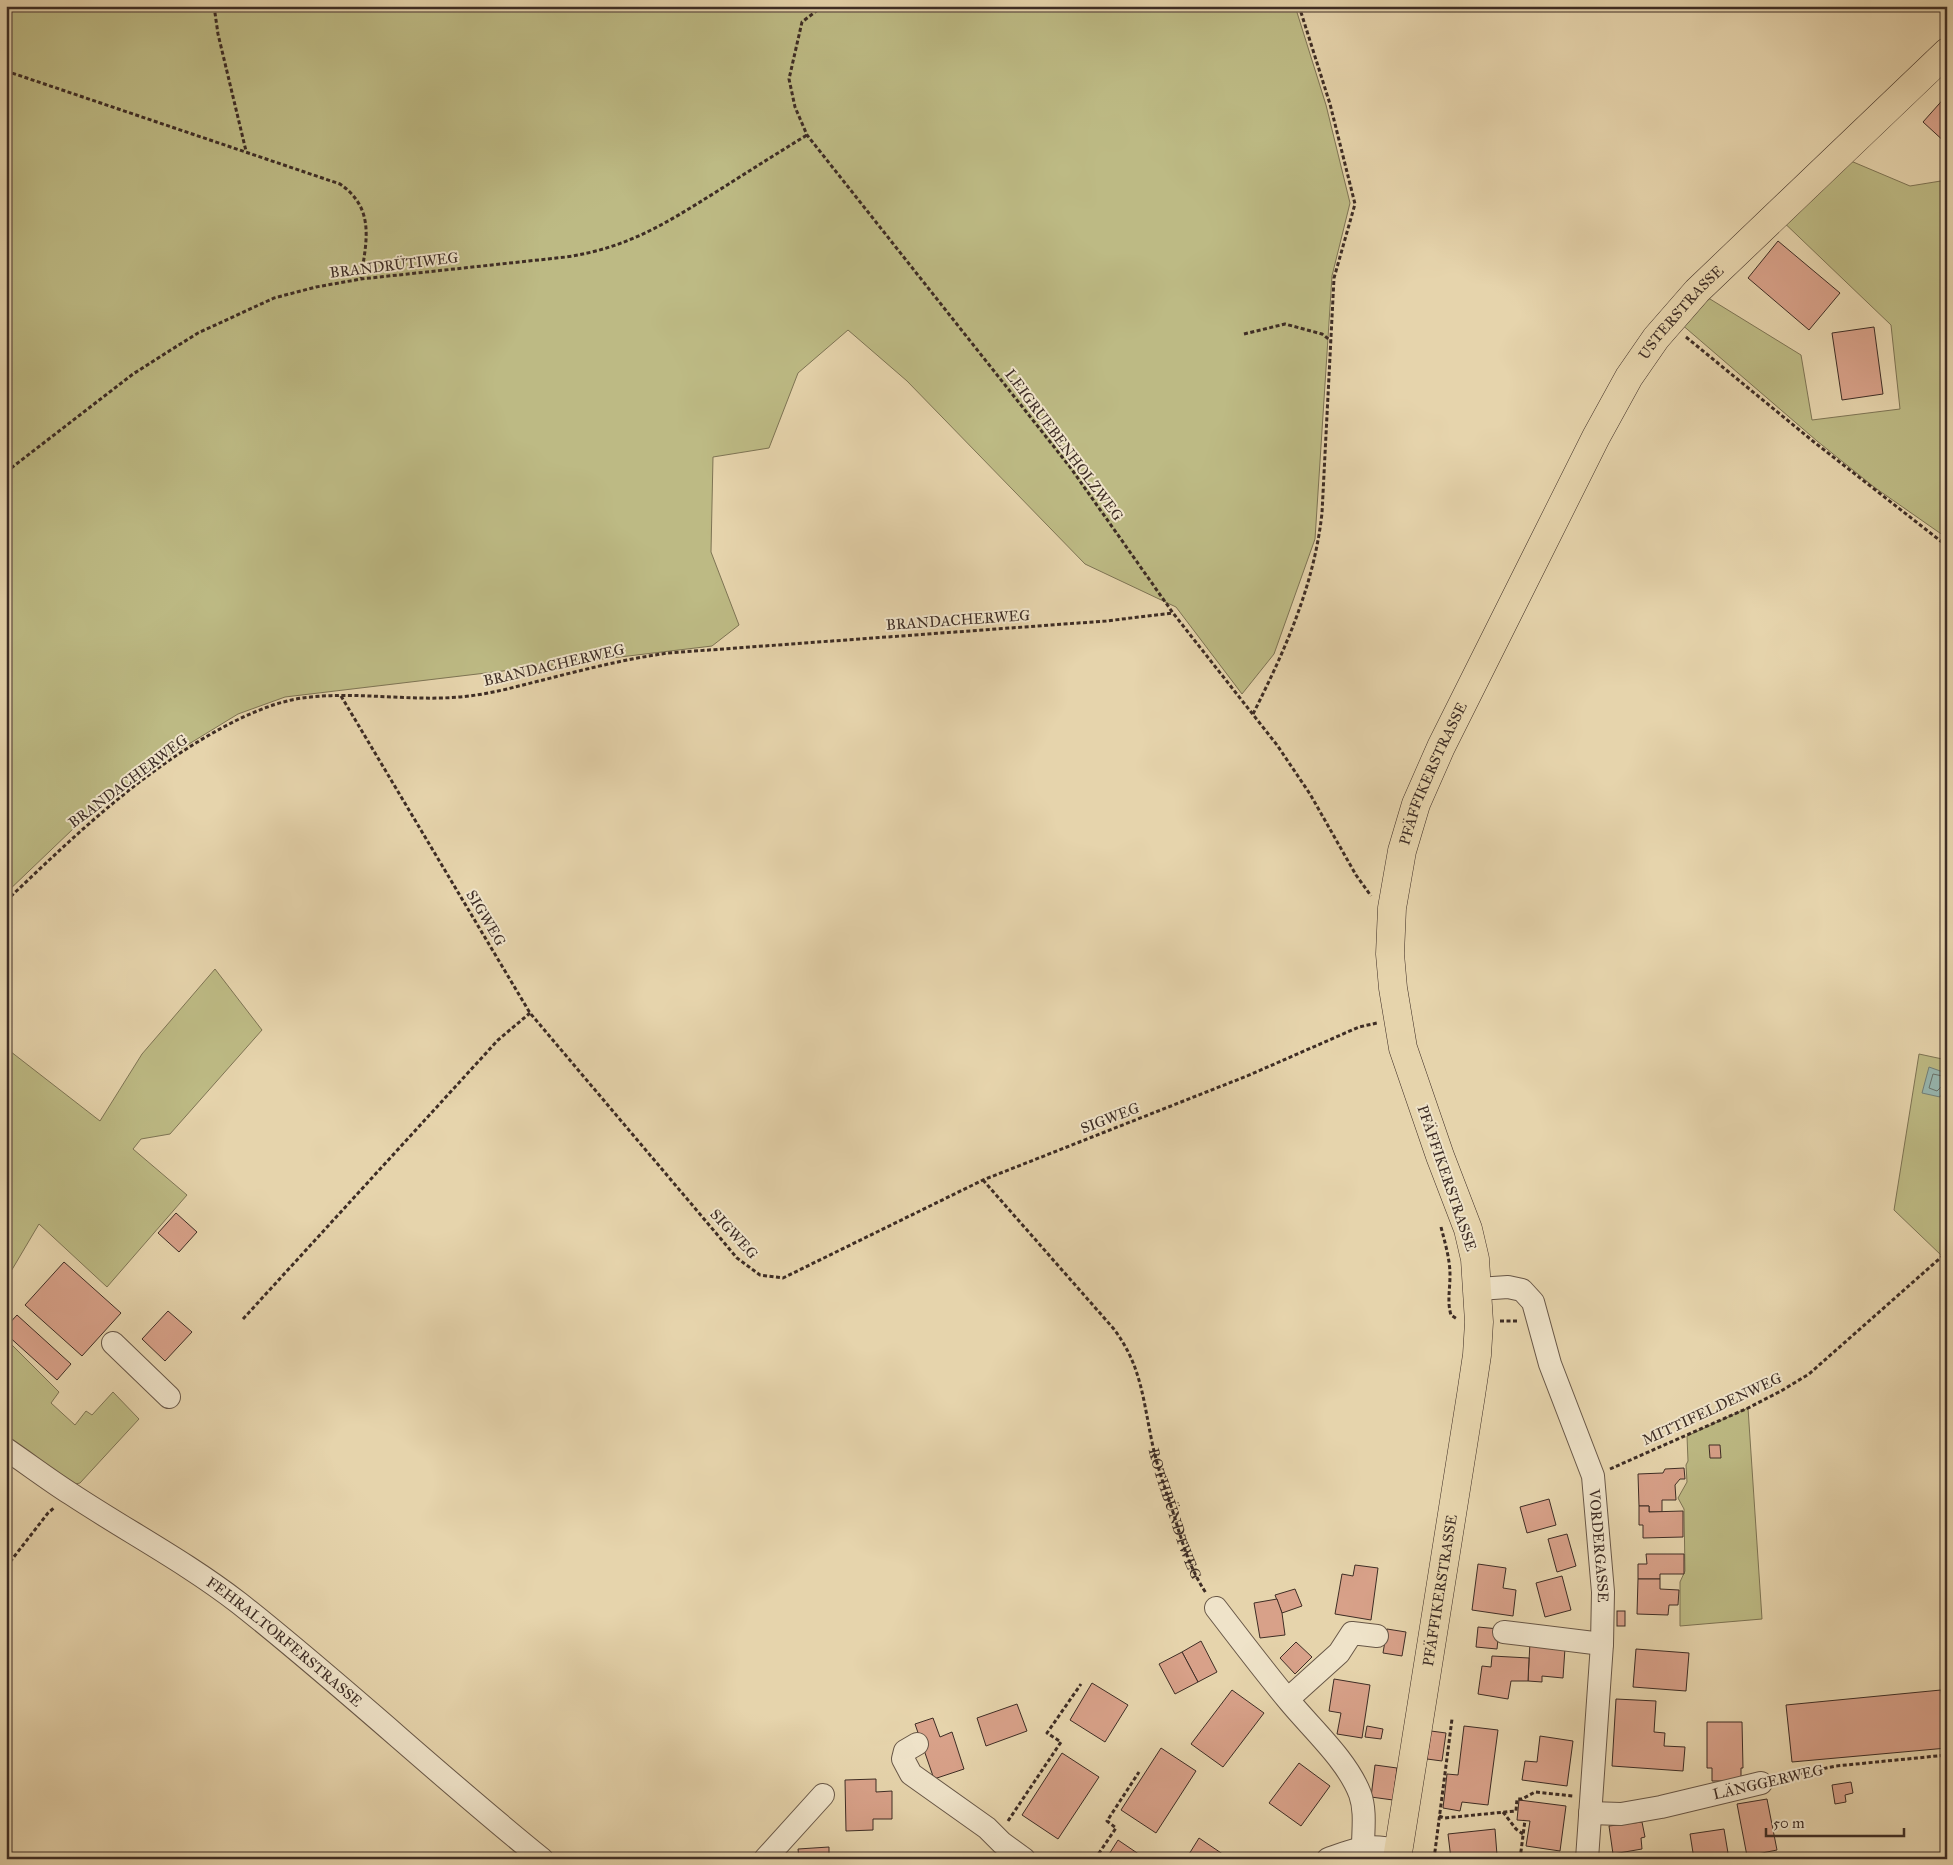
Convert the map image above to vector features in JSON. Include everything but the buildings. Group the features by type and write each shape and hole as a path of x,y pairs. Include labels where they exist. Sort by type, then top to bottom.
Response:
{"main road":[{"name":"USTERSTRASSE","path":"1496,635 1596,437 1629,377 1668,322 1697,291 1947,52"},
{"name":"PFÄFFIKERSTRASSE","path":"1397,1855 1476,1363 1479,1322 1475,1259 1468,1229 1440,1156 1403,1048 1392,988 1390,954 1392,908 1402,851 1416,804 1441,747 1496,635"}],"street":[{"name":"VORDERGASSE","path":"1478,1289 1508,1287 1522,1290 1533,1302 1550,1364 1593,1476 1603,1592 1602,1644 1587,1859"},
{"path":"113,1342 170,1397"},
{"name":"FEHRALTORFERSTRASSE","path":"6,1449 72,1495 170,1555 238,1602 323,1671 496,1822 542,1859"},
{"path":"1216,1608 1288,1700 1340,1760 1352,1778 1360,1795 1364,1812 1363,1847"},
{"path":"1504,1632 1602,1644"},
{"path":"1288,1700 1339,1653 1352,1633 1377,1636"},
{"path":"917,1744 905,1751 903,1759 910,1774 988,1828 1002,1843 1024,1859"},
{"name":"LÄNGGERWEG","path":"1590,1806 1621,1814 1661,1807 1761,1783"},
{"path":"765,1859 823,1795"},
{"path":"1328,1859 1363,1847 1379,1847 1397,1855"}],"path":[{"path":"214,6 218,34 246,151"},
{"name":"LEIGRUEBENHOLZWEG","path":"823,6 802,22 789,78 795,107 807,135 1070,467 1173,613 1277,745 1310,794 1356,875 1371,896"},
{"path":"1253,714 1277,665 1304,599 1319,541 1334,278 1355,204 1330,104 1299,6"},
{"path":"6,71 335,181 352,193 367,223 361,279"},
{"name":"BRANDRÜTIWEG","path":"6,472 133,374 198,334 274,298 316,287 361,279 566,257 617,246 665,224 807,135"},
{"path":"1668,322 1814,442 1947,546"},
{"path":"1244,334 1285,324 1322,334 1331,342"},
{"name":"BRANDACHERWEG","path":"6,901 82,829 163,764 194,744 250,714 300,699 341,696 426,698 476,695 616,662 668,653 1106,621 1173,613"},
{"name":"SIGWEG","path":"341,696 530,1013 737,1258 760,1275 783,1278 984,1180 1247,1076 1359,1028"},
{"path":"1370,905 1373,887"},
{"path":"243,1319 498,1040 530,1013"},
{"path":"1373,1014 1376,1032"},
{"name":"ROTHBÜNDTWEG","path":"984,1180 1113,1328 1130,1353 1139,1376 1157,1462 1186,1552 1204,1590 1216,1608"},
{"path":"1440,1223 1449,1262 1448,1305 1451,1316 1462,1322"},
{"name":"MITTIFELDENWEG","path":"1593,1476 1740,1412 1809,1374 1947,1252"},
{"path":"6,1567 48,1513 72,1495"},
{"path":"1002,1843 1012,1831 1005,1826 1061,1742 1047,1733 1081,1684"},
{"path":"1434,1859 1452,1719"},
{"name":"LÄNGGERWEG","path":"1761,1783 1836,1766 1947,1755"},
{"path":"1095,1859 1116,1828 1106,1821 1139,1772"},
{"path":"1439,1816 1444,1818 1516,1811 1517,1799 1522,1799 1535,1792 1590,1806"},
{"path":"1502,1812 1523,1835"},
{"path":"1520,1859 1525,1820"}],"shaded area":[{"path":"6,6 1295,6 1326,105 1350,203 1332,276 1315,539 1274,654 1242,694 1176,607 1085,564 907,381 848,330 798,373 769,448 713,457 711,552 739,625 712,646 285,697 238,714 148,769 96,807 6,893"},
{"path":"1839,156 1910,186 1947,180 1947,538 1874,487 1817,441 1673,317 1697,291 1801,355 1812,420 1900,409 1891,325 1776,215"},
{"path":"215,969 262,1030 170,1134 141,1139 133,1149 187,1195 107,1287 39,1224 10,1273 6,1271 6,1048 100,1121 142,1054"},
{"path":"1919,1054 1947,1060 1947,1252 1942,1256 1894,1210"},
{"path":"6,1339 59,1392 51,1403 75,1425 86,1411 92,1415 113,1392 139,1419 80,1483 71,1485 6,1441"},
{"path":"1748,1408 1762,1619 1680,1626 1680,1582 1685,1571 1684,1509 1678,1498 1687,1482 1687,1436"}],"water":[{"path":"1929,1067 1946,1073 1947,1084 1940,1097 1922,1093"}]}
